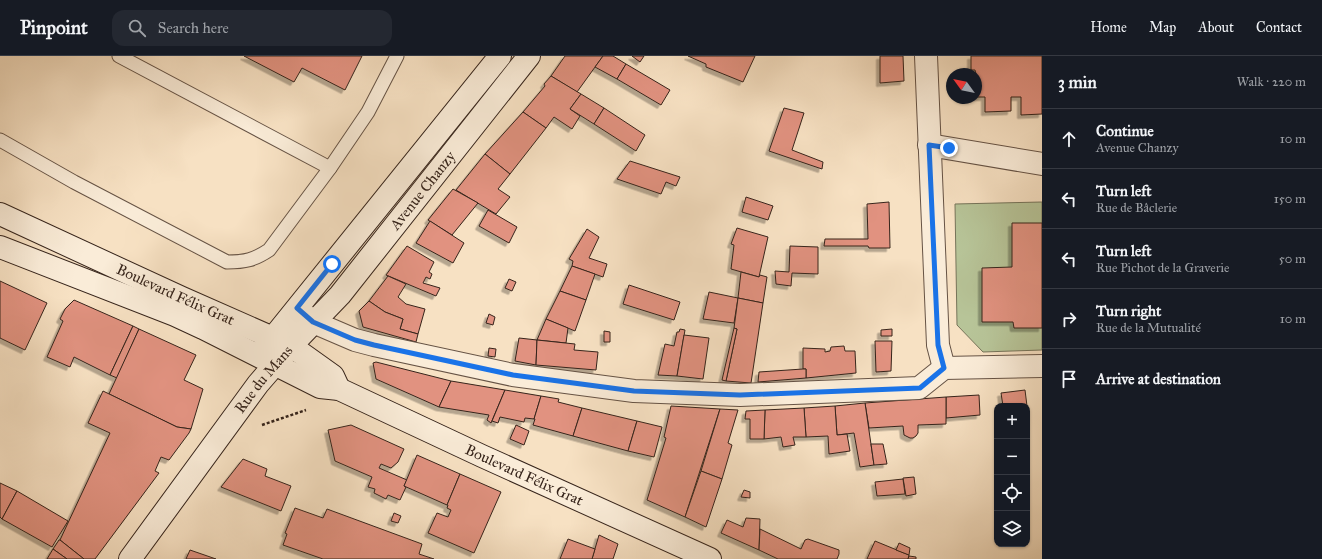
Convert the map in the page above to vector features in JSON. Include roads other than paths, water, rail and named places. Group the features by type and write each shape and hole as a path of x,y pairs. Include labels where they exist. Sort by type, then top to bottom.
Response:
{"street":[{"name":"Avenue Chanzy","path":"297,308 500,56"},
{"name":"Avenue Chanzy","path":"313,322 340,295 529,56"},
{"path":"926,56 938,345 944,368"},
{"path":"929,145 1042,164"},
{"name":"Boulevard Félix Grat","path":"0,214 182,298 282,342 333,376 339,389"},
{"name":"Boulevard Félix Grat","path":"0,247 175,315 320,387 339,389 710,559"},
{"path":"297,308 313,322 355,340 374,345 513,375 634,391 740,395 920,388 944,368 1042,366"},
{"name":"Rue du Mans","path":"282,342 297,308"},
{"name":"Rue du Mans","path":"130,559 258,384 266,360 282,342 313,322"}],"lane":[{"path":"119,56 330,168"},
{"path":"0,140 74,182 227,262 240,262 256,258 269,250 330,168 368,112 397,56"}]}
